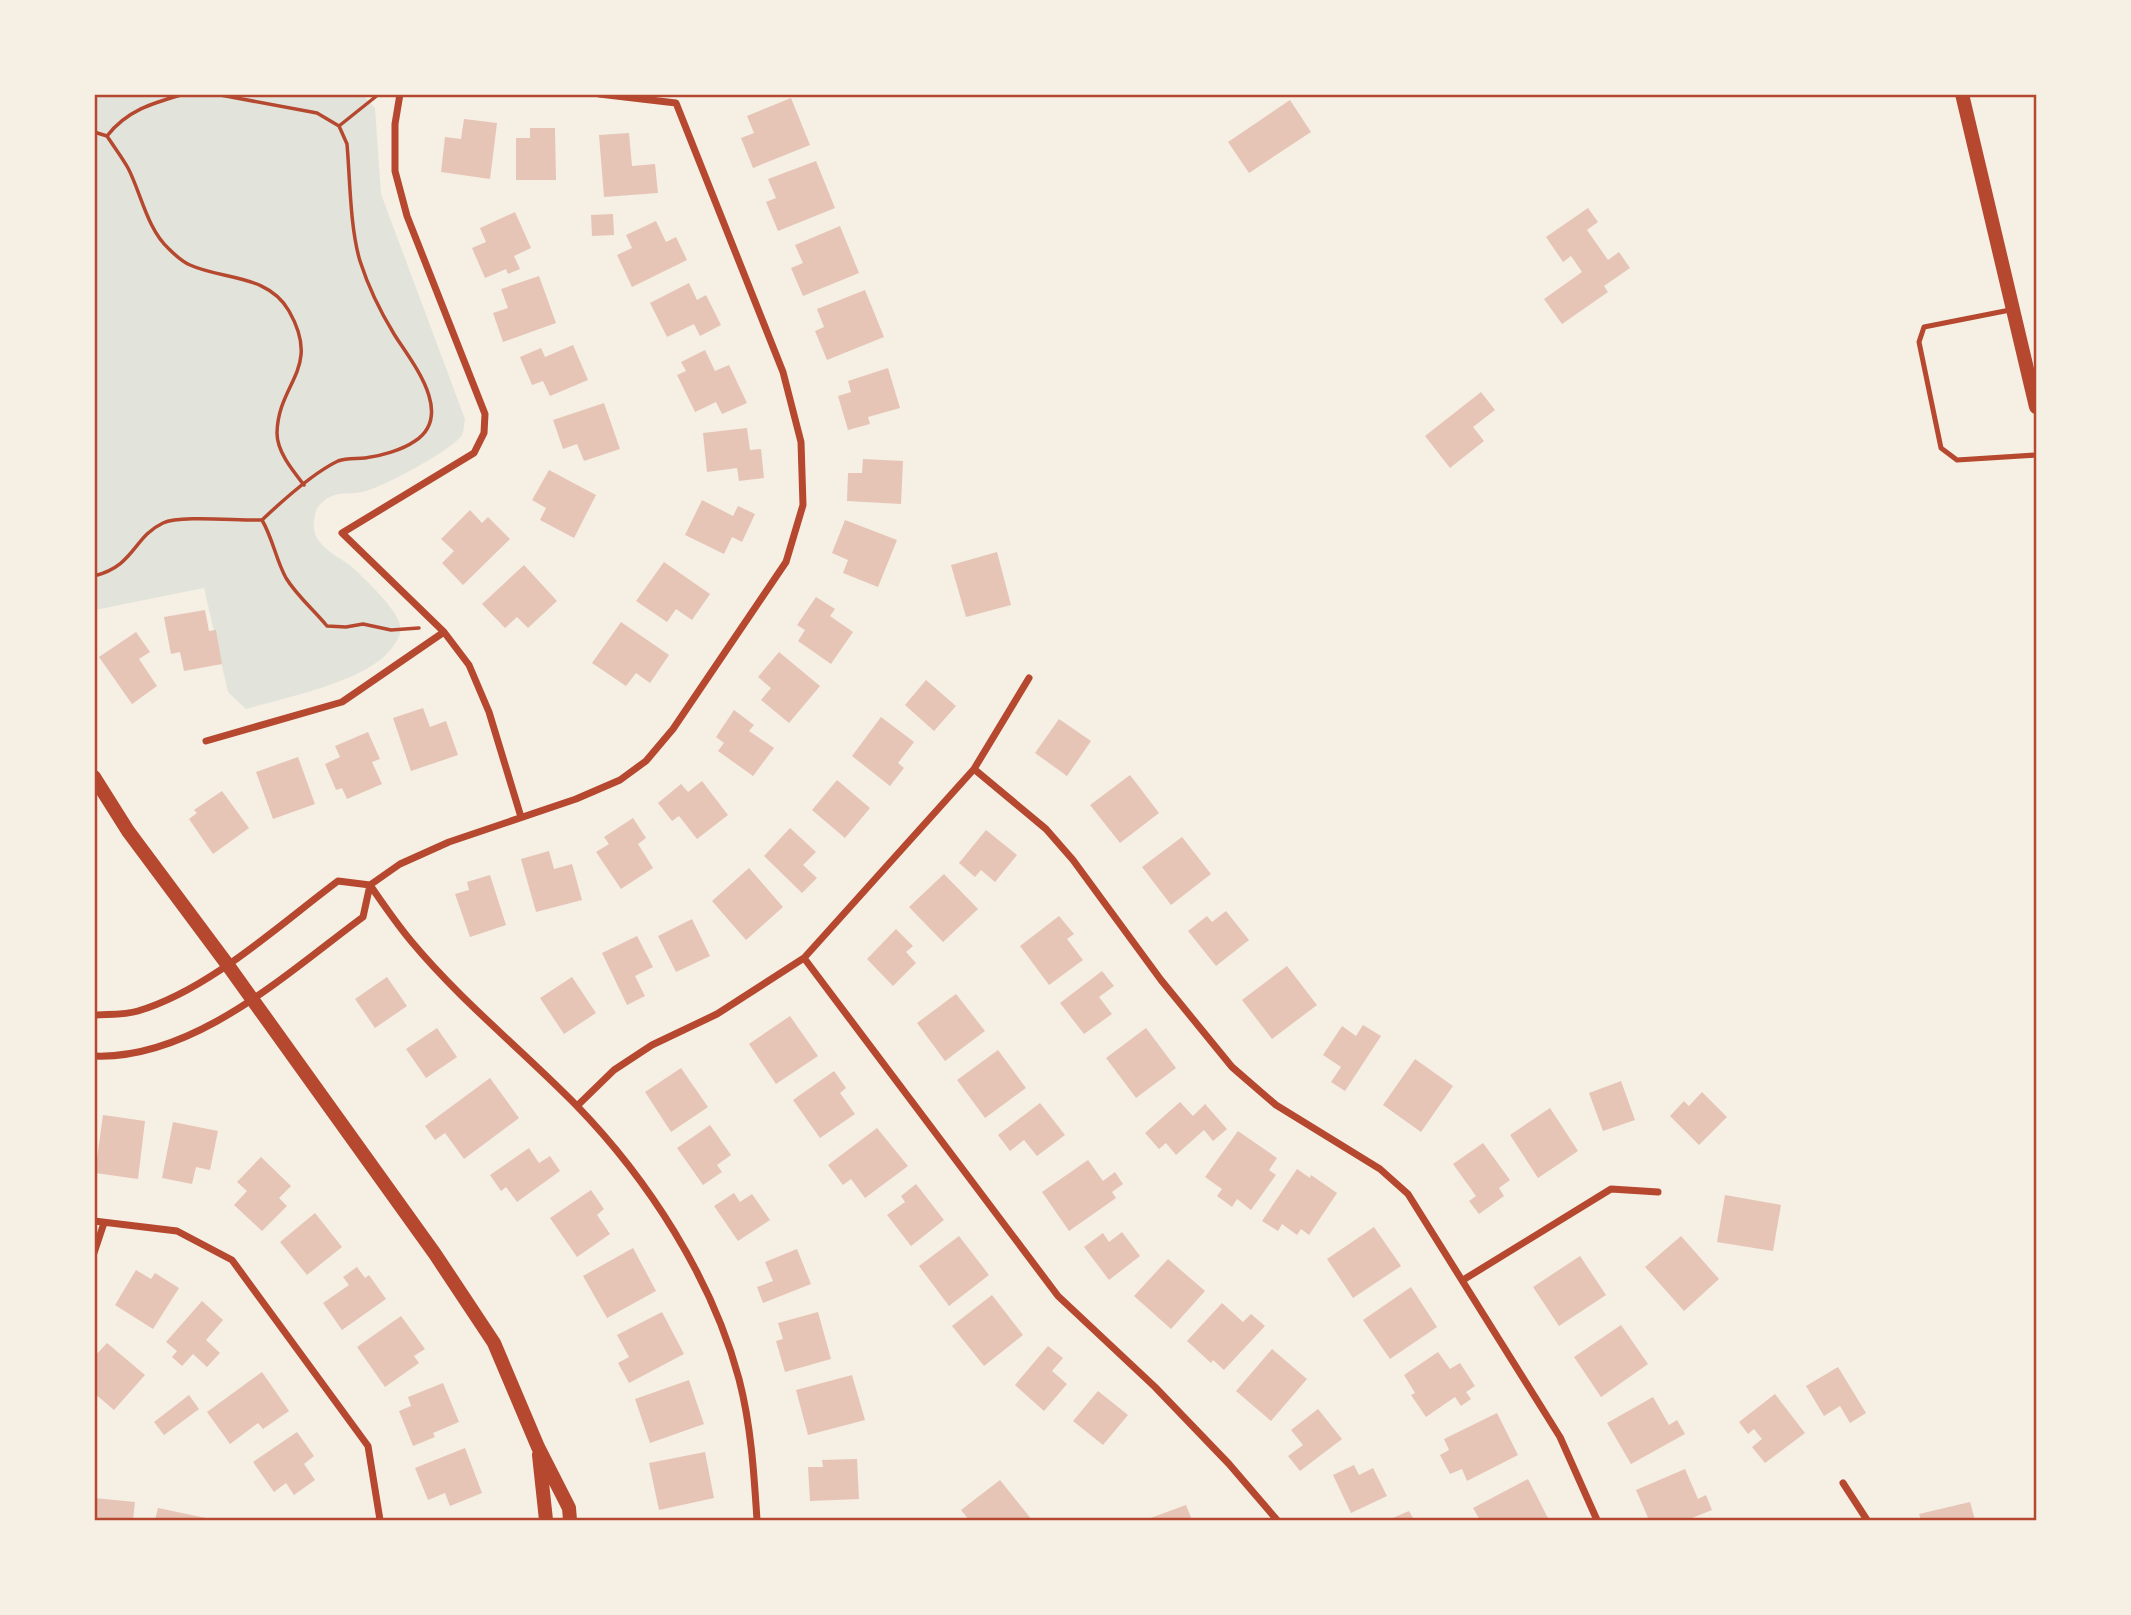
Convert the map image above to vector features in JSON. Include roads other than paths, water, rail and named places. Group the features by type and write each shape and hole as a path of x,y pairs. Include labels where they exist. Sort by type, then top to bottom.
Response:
{"main road":[{"path":"1962,94 2036,407"},
{"path":"94,777 128,831 435,1254 494,1343 538,1447 569,1507 570,1521"},
{"path":"538,1447 546,1521"}],"street":[{"path":"400,94 395,124 396,171 407,216 485,414 484,433 474,453 342,533 441,630 469,665 484,701 521,817"},
{"path":"94,1015 136,1012 177,996 227,964 338,881 370,885 400,864 449,842 576,799 620,780 646,761 673,729 786,562 803,505 801,442 783,372 676,103 599,94"},
{"path":"206,741 342,702 441,630"},
{"path":"577,1106 614,1070 652,1045 717,1014 804,958 974,769 1029,678"},
{"path":"974,769 1046,829 1073,860 1161,980 1233,1067 1276,1105 1380,1169 1408,1194 1560,1437 1597,1521"},
{"path":"94,1056 114,1057 159,1048 196,1032 252,999 363,917 370,885"},
{"path":"370,885 411,941 577,1106 632,1167 677,1238 716,1312 739,1380 753,1457 758,1521"},
{"path":"804,958 1058,1296 1155,1387 1229,1464 1277,1521"},
{"path":"1463,1280 1611,1189 1658,1192"},
{"path":"94,1221 177,1231 232,1259 368,1446 380,1521"},
{"path":"94,1253 104,1223"},
{"path":"1843,1483 1867,1521"}],"lane":[{"path":"2013,309 1924,327 1919,342 1941,448 1957,460 2036,454"}]}
